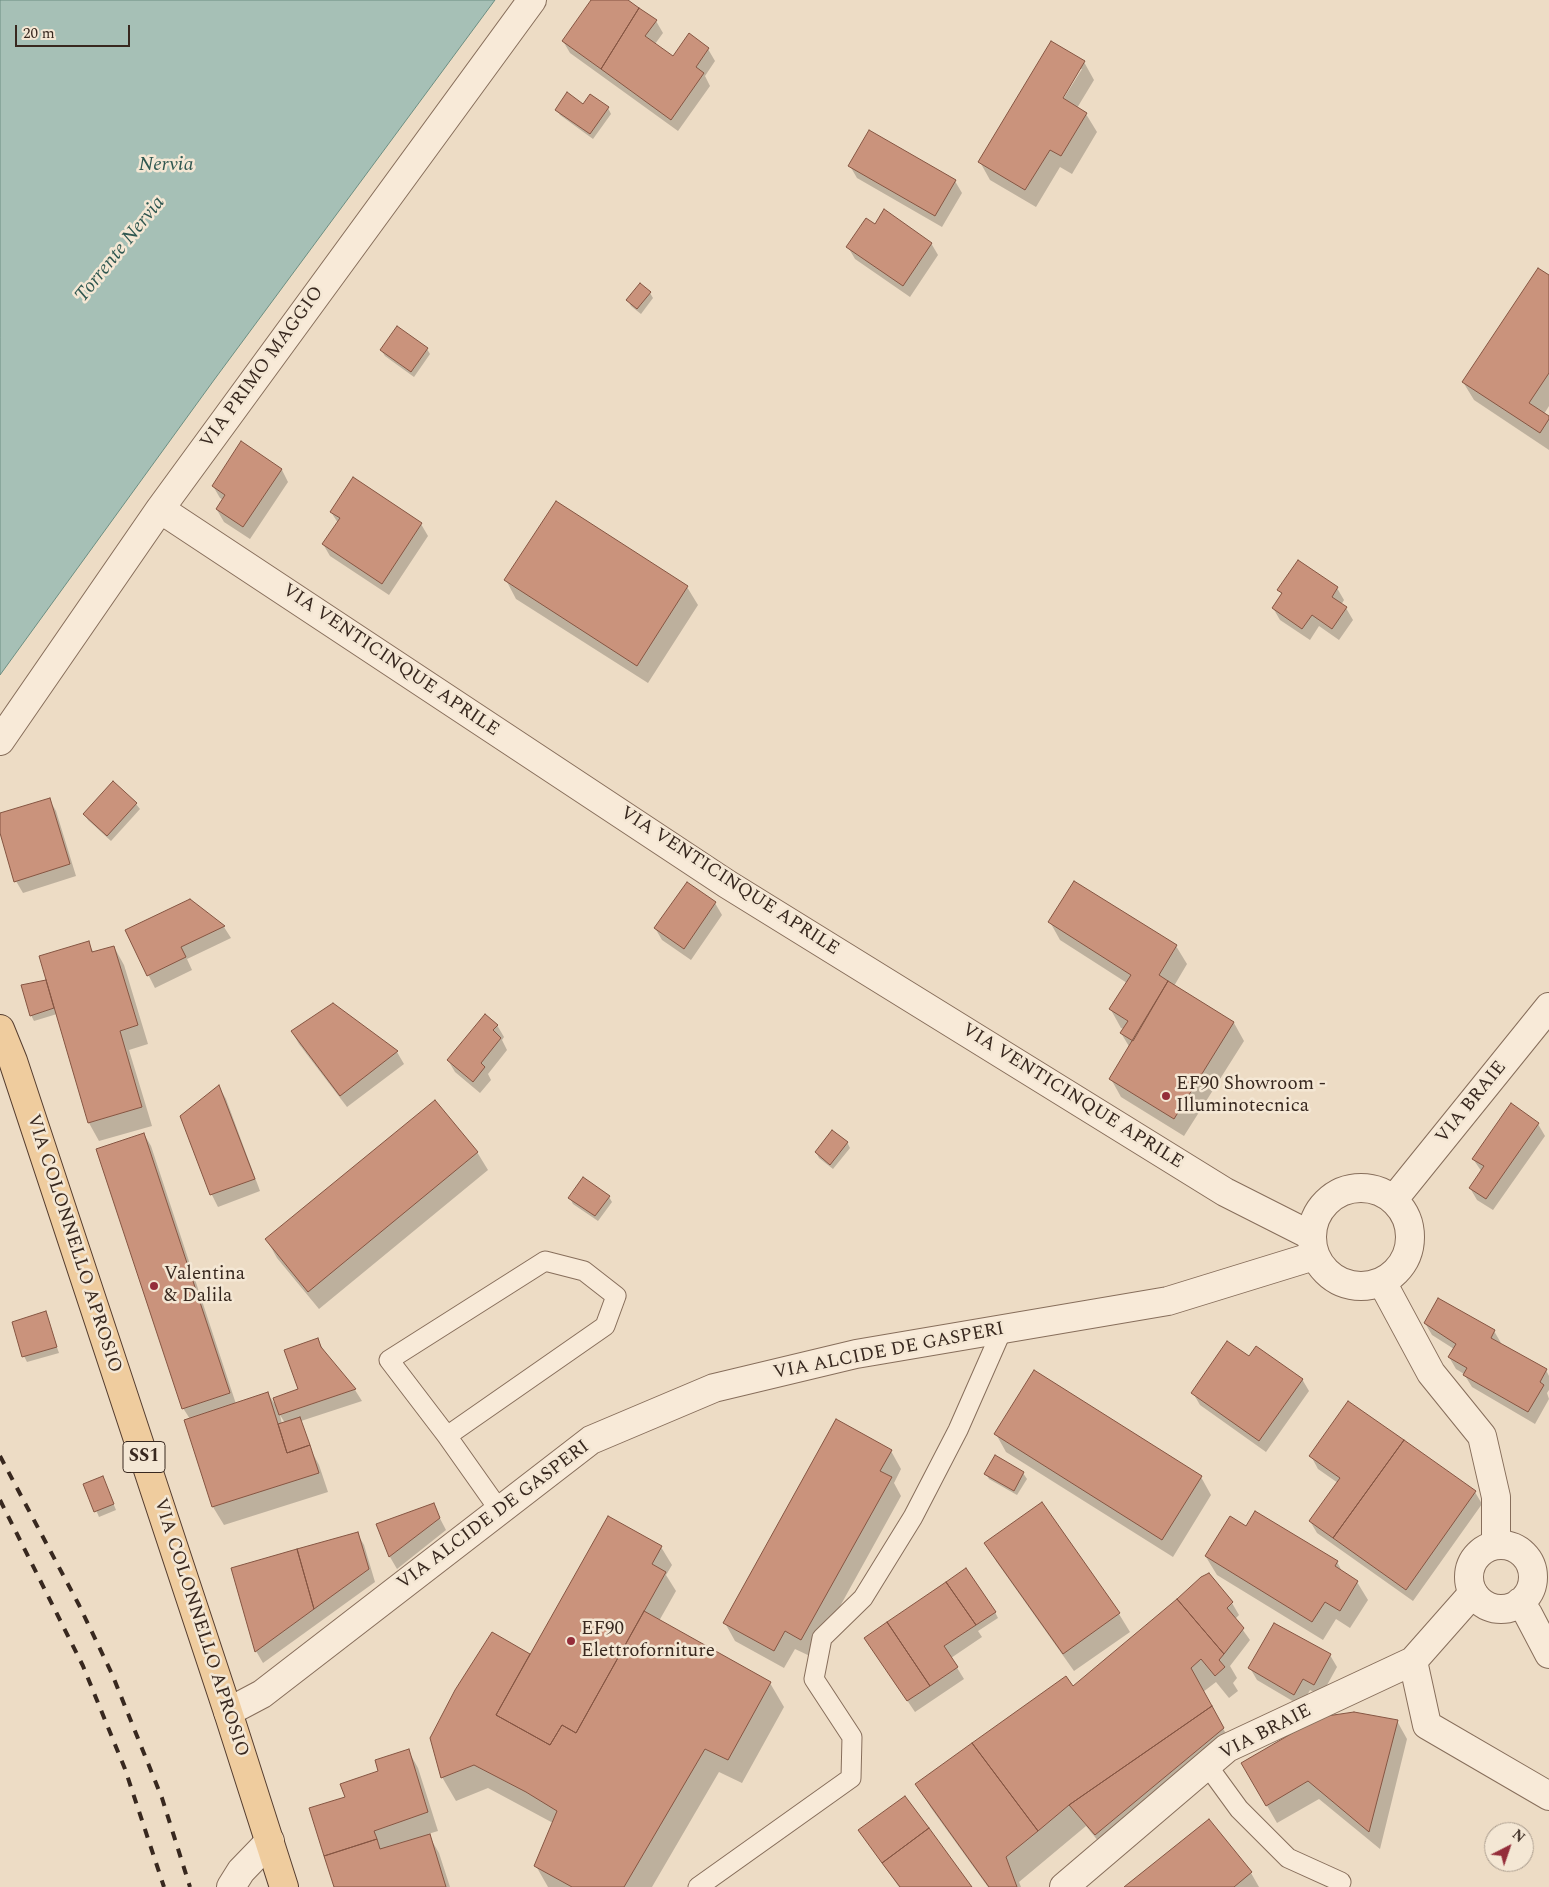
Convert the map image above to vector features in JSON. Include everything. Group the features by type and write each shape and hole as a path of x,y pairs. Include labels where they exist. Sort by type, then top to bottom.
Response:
{"main road":[{"name":"VIA COLONNELLO APROSIO","path":"0,1029 13,1061 284,1887"}],"street":[{"name":"VIA PRIMO MAGGIO","path":"0,741 160,508 532,0"},
{"name":"VIA VENTICINQUE APRILE","path":"160,508 727,884 1312,1246"},
{"name":"VIA BRAIE","path":"1394,1199 1549,1007"},
{"path":"1368,1187 1394,1199 1408,1220 1410,1244 1401,1267 1382,1282 1355,1287 1331,1277 1312,1246 1318,1208 1340,1190 1368,1187"},
{"name":"VIA ALCIDE DE GASPERI","path":"228,1712 262,1694 591,1440 714,1388 856,1354 1168,1302 1312,1246"},
{"path":"1382,1282 1431,1373 1482,1436 1496,1497 1496,1544"},
{"path":"1496,1544 1509,1545 1520,1551 1528,1560 1533,1572 1532,1585 1526,1596 1520,1602 1505,1609 1492,1608 1481,1602 1473,1593 1468,1581 1469,1568 1474,1557 1484,1548 1496,1544"},
{"name":"VIA BRAIE","path":"1064,1887 1226,1748 1413,1662 1473,1593"},
{"path":"1520,1602 1549,1654"},
{"path":"1413,1662 1427,1725 1549,1796"},
{"path":"231,1887 241,1871 270,1841"}],"lane":[{"path":"447,1436 606,1326 616,1296 584,1271 545,1260 390,1360 500,1511"},
{"path":"698,1887 851,1778 852,1736 814,1679 822,1638 863,1598 913,1517 958,1430 1002,1330"},
{"path":"1207,1765 1240,1809 1288,1858 1341,1882"}],"water":[{"name":"Nervia","path":"0,0 495,0 214,380 0,675"}],"building":[{"path":"591,0 628,0 639,8 601,69 562,41"},
{"path":"639,8 657,20 645,36 673,56 689,33 709,48 696,67 704,73 671,120 601,69"},
{"path":"1051,41 1085,61 1063,98 1087,113 1061,156 1050,150 1025,190 978,162"},
{"path":"567,92 583,104 590,94 609,107 590,134 555,110"},
{"path":"869,130 956,180 935,216 848,166"},
{"path":"884,209 932,243 903,286 846,247 866,218 875,224"},
{"path":"1538,268 1549,275 1549,373 1529,403 1549,416 1540,433 1462,382"},
{"path":"640,283 651,292 637,309 626,300"},
{"path":"397,326 428,348 411,372 380,350"},
{"path":"241,441 282,469 243,527 216,509 225,495 212,486"},
{"path":"353,477 422,523 382,584 322,544 340,518 330,512"},
{"path":"556,501 688,586 637,666 504,580"},
{"path":"1298,560 1338,587 1332,597 1347,607 1332,629 1312,615 1302,629 1272,608 1282,593 1277,590"},
{"path":"113,781 137,803 107,836 83,814"},
{"path":"50,798 70,864 14,882 0,833 0,813"},
{"path":"1074,881 1177,945 1159,975 1168,981 1133,1041 1120,1033 1128,1021 1109,1009 1131,975 1048,922"},
{"path":"687,882 716,902 684,949 654,928"},
{"path":"190,899 225,926 181,947 186,957 147,976 125,930"},
{"path":"89,941 92,952 114,946 138,1025 120,1031 142,1107 88,1123 39,956"},
{"path":"46,980 54,1008 30,1016 21,985"},
{"path":"1168,981 1234,1022 1174,1119 1109,1079"},
{"path":"333,1003 398,1051 340,1096 291,1031"},
{"path":"485,1014 498,1025 493,1030 501,1038 481,1063 485,1067 473,1082 447,1060"},
{"path":"219,1085 255,1179 210,1195 180,1116"},
{"path":"435,1100 478,1152 308,1292 265,1239"},
{"path":"1511,1103 1539,1123 1486,1199 1469,1188 1484,1166 1472,1159"},
{"path":"832,1130 848,1142 830,1165 815,1152"},
{"path":"144,1133 230,1393 182,1409 96,1149"},
{"path":"583,1177 610,1196 595,1216 568,1198"},
{"path":"1438,1298 1495,1330 1491,1338 1547,1369 1540,1382 1544,1385 1528,1412 1463,1375 1467,1368 1448,1357 1456,1344 1424,1323"},
{"path":"46,1311 57,1347 22,1357 12,1322"},
{"path":"318,1338 321,1347 356,1389 279,1415 273,1398 298,1389 284,1350"},
{"path":"1227,1341 1249,1356 1256,1346 1303,1379 1259,1441 1191,1393"},
{"path":"1034,1370 1202,1476 1162,1540 994,1434"},
{"path":"268,1392 287,1453 310,1445 319,1473 212,1507 184,1420"},
{"path":"1348,1401 1404,1440 1333,1538 1309,1521 1340,1478 1309,1456"},
{"path":"300,1417 310,1445 287,1453 278,1424"},
{"path":"836,1419 892,1450 880,1471 892,1477 801,1640 785,1631 774,1651 723,1623"},
{"path":"1404,1440 1476,1491 1406,1590 1333,1538"},
{"path":"995,1455 1024,1472 1014,1491 984,1474"},
{"path":"103,1476 114,1504 94,1512 83,1484"},
{"path":"1042,1502 1120,1613 1063,1654 984,1543"},
{"path":"434,1503 440,1518 389,1557 376,1524"},
{"path":"1255,1511 1338,1561 1335,1566 1358,1581 1340,1611 1325,1602 1312,1622 1205,1556 1230,1516 1246,1526"},
{"path":"608,1516 662,1546 652,1564 666,1572 576,1733 562,1725 550,1745 496,1715"},
{"path":"358,1532 369,1569 314,1609 297,1549"},
{"path":"297,1549 314,1609 255,1652 231,1568"},
{"path":"966,1568 996,1612 976,1625 946,1582"},
{"path":"1209,1573 1233,1602 1227,1608 1244,1628 1224,1654 1177,1599 1201,1577"},
{"path":"946,1582 976,1625 944,1646 958,1667 930,1686 887,1622"},
{"path":"1177,1599 1224,1654 1219,1660 1225,1667 1215,1676 1201,1659 1191,1668 1212,1706 1069,1805 1038,1831 972,1743 1066,1676 1073,1686"},
{"path":"644,1611 771,1682 728,1760 705,1749 624,1887 572,1887 534,1866 557,1811 526,1792 474,1765 441,1778 430,1738 455,1690 492,1632 530,1654 496,1715 550,1745 562,1725 576,1733"},
{"path":"887,1622 930,1686 907,1701 864,1638"},
{"path":"1274,1623 1331,1654 1314,1685 1303,1679 1294,1695 1248,1668"},
{"path":"1212,1706 1224,1728 1095,1835 1069,1805"},
{"path":"1354,1712 1398,1720 1369,1832 1308,1781 1266,1806 1241,1763 1320,1717"},
{"path":"972,1743 1038,1831 1006,1857 1017,1887 989,1887 915,1784"},
{"path":"409,1749 428,1812 374,1831 377,1839 324,1856 309,1808 345,1797 340,1784 378,1771 375,1760"},
{"path":"905,1796 929,1828 882,1863 858,1830"},
{"path":"1209,1819 1252,1872 1234,1887 1124,1887"},
{"path":"929,1828 972,1887 900,1887 882,1863"},
{"path":"430,1834 446,1887 334,1887 324,1856 377,1839 380,1849"}],"railway":[{"path":"0,1456 79,1605 112,1674 162,1798 190,1887"},
{"path":"0,1500 83,1666 125,1769 164,1887"}],"place":[{"name":"EF90 Showroom - Illuminotecnica","path":"1166,1096"},
{"name":"Valentina & Dalila","path":"154,1286"},
{"name":"EF90 Elettroforniture","path":"571,1641"}],"water label":[{"name":"Torrente Nervia","path":"121,250"}]}
